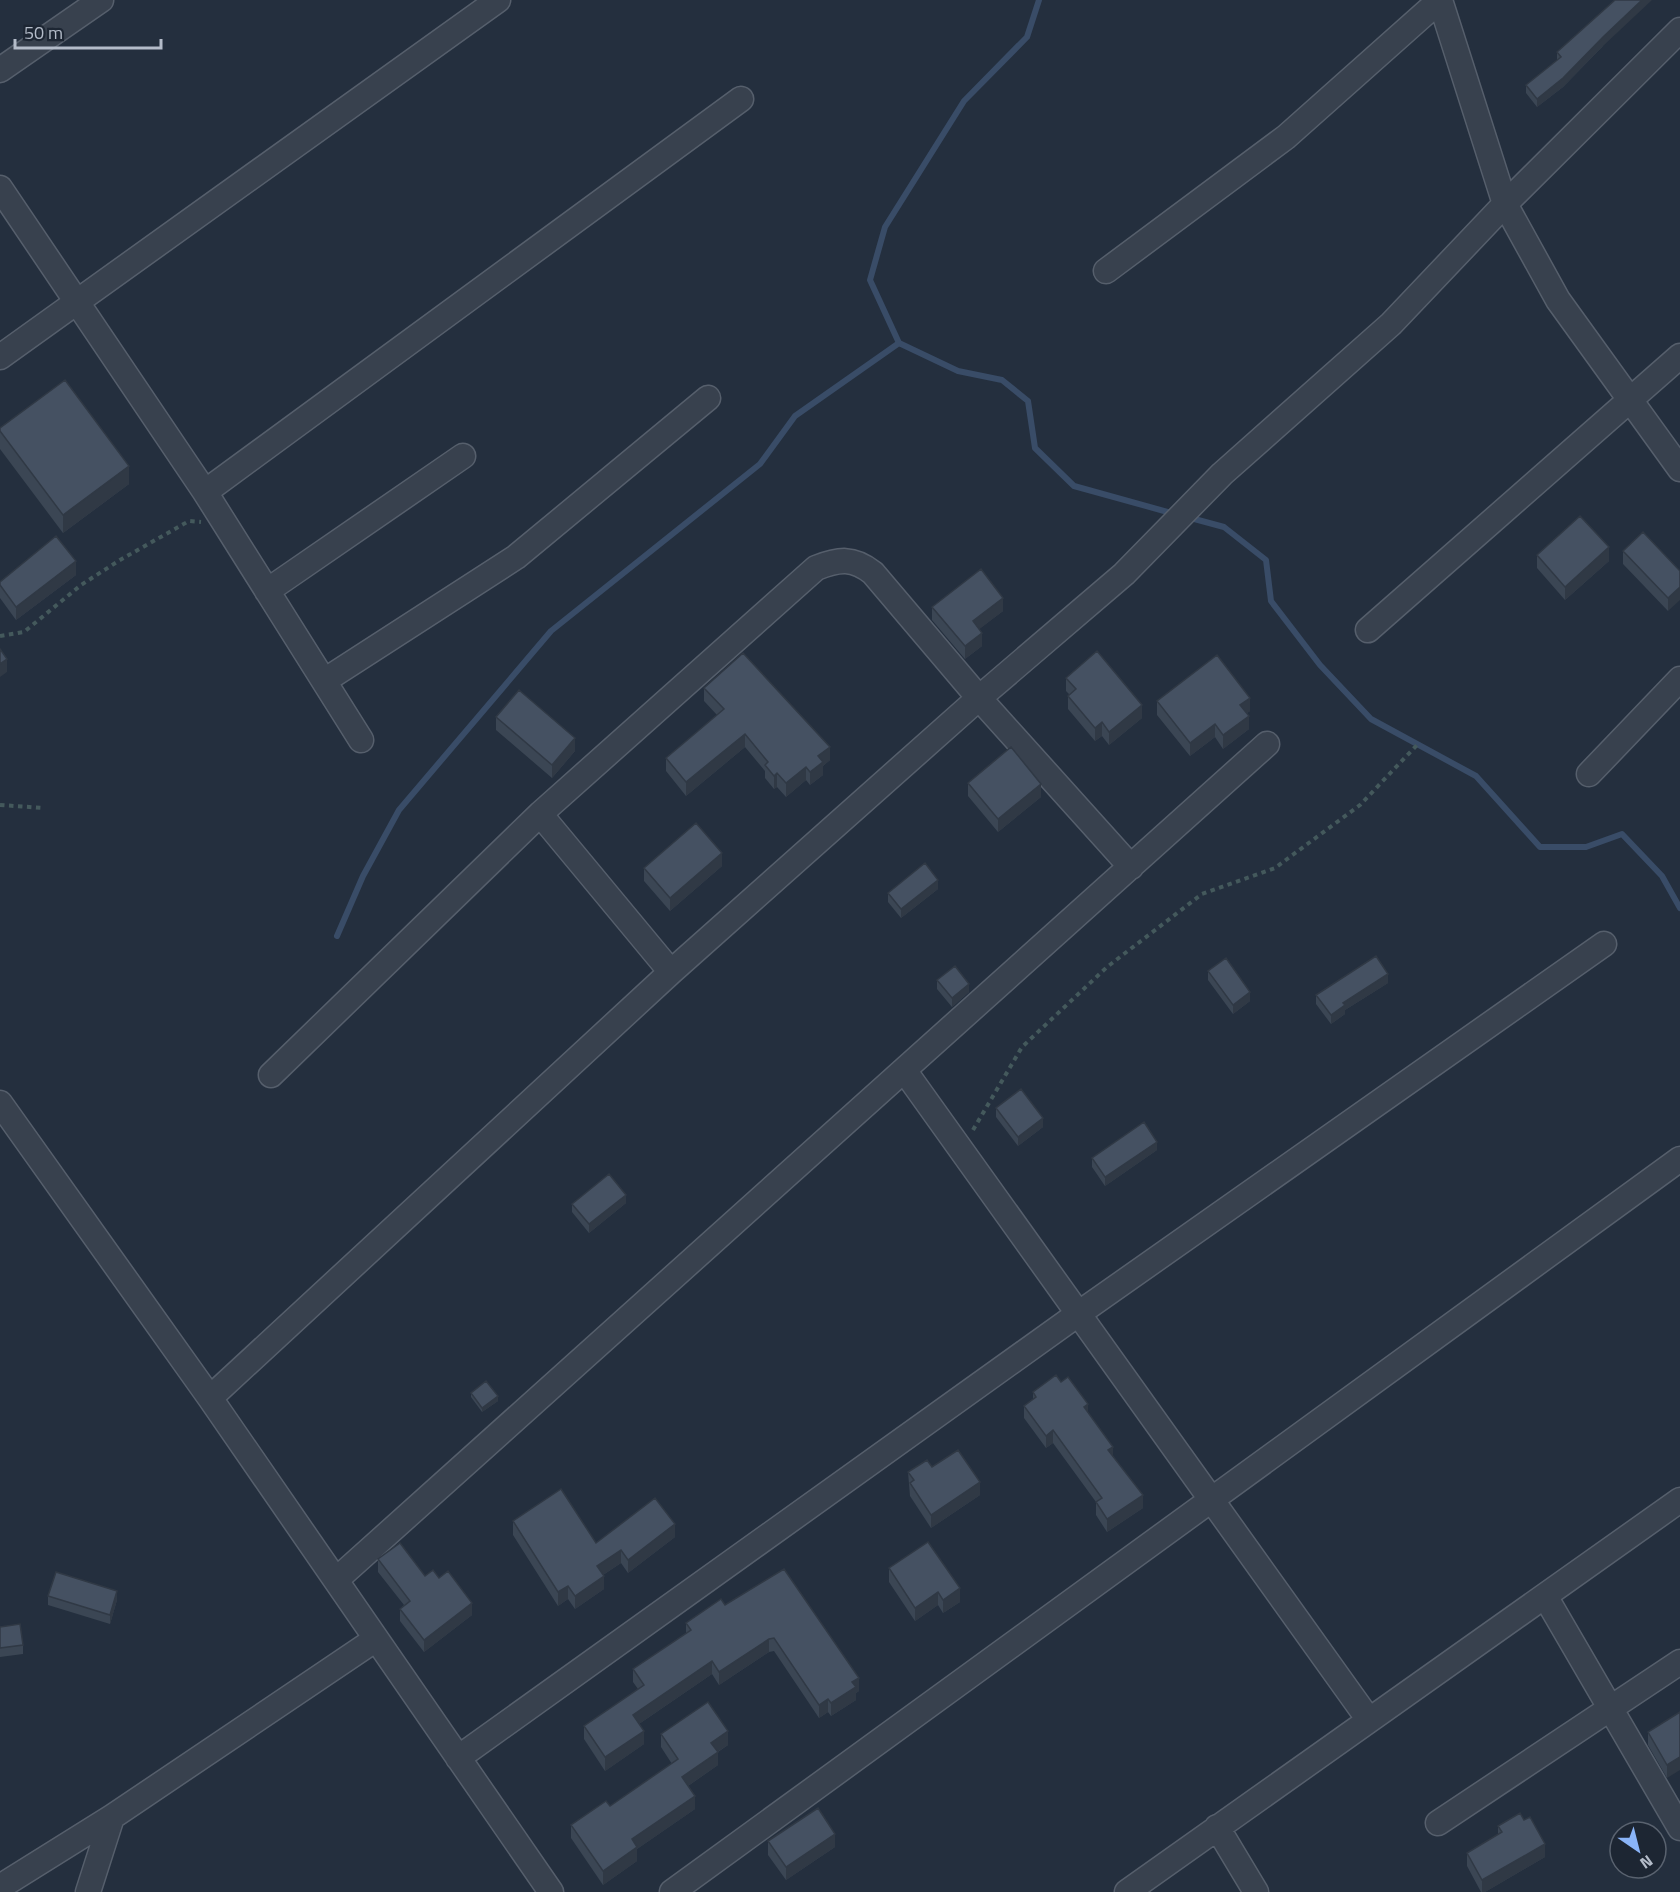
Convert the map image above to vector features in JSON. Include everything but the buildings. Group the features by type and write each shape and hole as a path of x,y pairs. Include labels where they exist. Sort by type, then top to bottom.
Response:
{"street":[{"path":"0,70 100,0"},
{"path":"0,357 498,0"},
{"path":"1106,271 1286,137 1440,0 1505,204 1558,300 1630,403 1680,469"},
{"path":"210,1398 671,972 979,698 1124,574 1222,474 1390,324 1505,204 1680,30"},
{"path":"205,492 741,99"},
{"path":"0,188 205,492 361,740"},
{"path":"1368,630 1630,403 1680,356"},
{"path":"324,681 516,557 708,398"},
{"path":"267,591 463,456"},
{"path":"271,1075 540,814 816,568 834,561 847,559 862,564 873,573 979,698 1131,867"},
{"path":"1589,774 1680,680"},
{"path":"336,1580 1267,744"},
{"path":"540,814 671,972"},
{"path":"458,1758 1078,1314 1604,944"},
{"path":"904,1070 1369,1720"},
{"path":"0,1103 210,1398 551,1892"},
{"path":"672,1892 1680,1160"},
{"path":"1127,1892 1680,1500"},
{"path":"1545,1596 1680,1828"},
{"path":"0,1887 112,1817 376,1639"},
{"path":"1438,1823 1612,1710 1680,1662"},
{"path":"88,1892 112,1817"},
{"path":"1217,1827 1256,1892"}],"path":[{"path":"0,636 24,632 81,585 189,521 226,525"},
{"path":"962,1150 1022,1047 1107,967 1202,894 1275,868 1360,805 1417,745"},
{"path":"0,805 44,808"}],"waterway":[{"path":"1039,0 1027,37 964,101 885,227 870,280 899,343 958,371 1002,380 1028,401 1035,448 1074,486 1175,514"},
{"path":"337,936 363,876 399,810 551,631 760,464 795,416 899,343"},
{"path":"1187,517 1224,527 1266,560 1271,601 1320,665 1371,719 1476,776 1540,847 1586,847 1622,834 1662,876 1680,908"}]}
